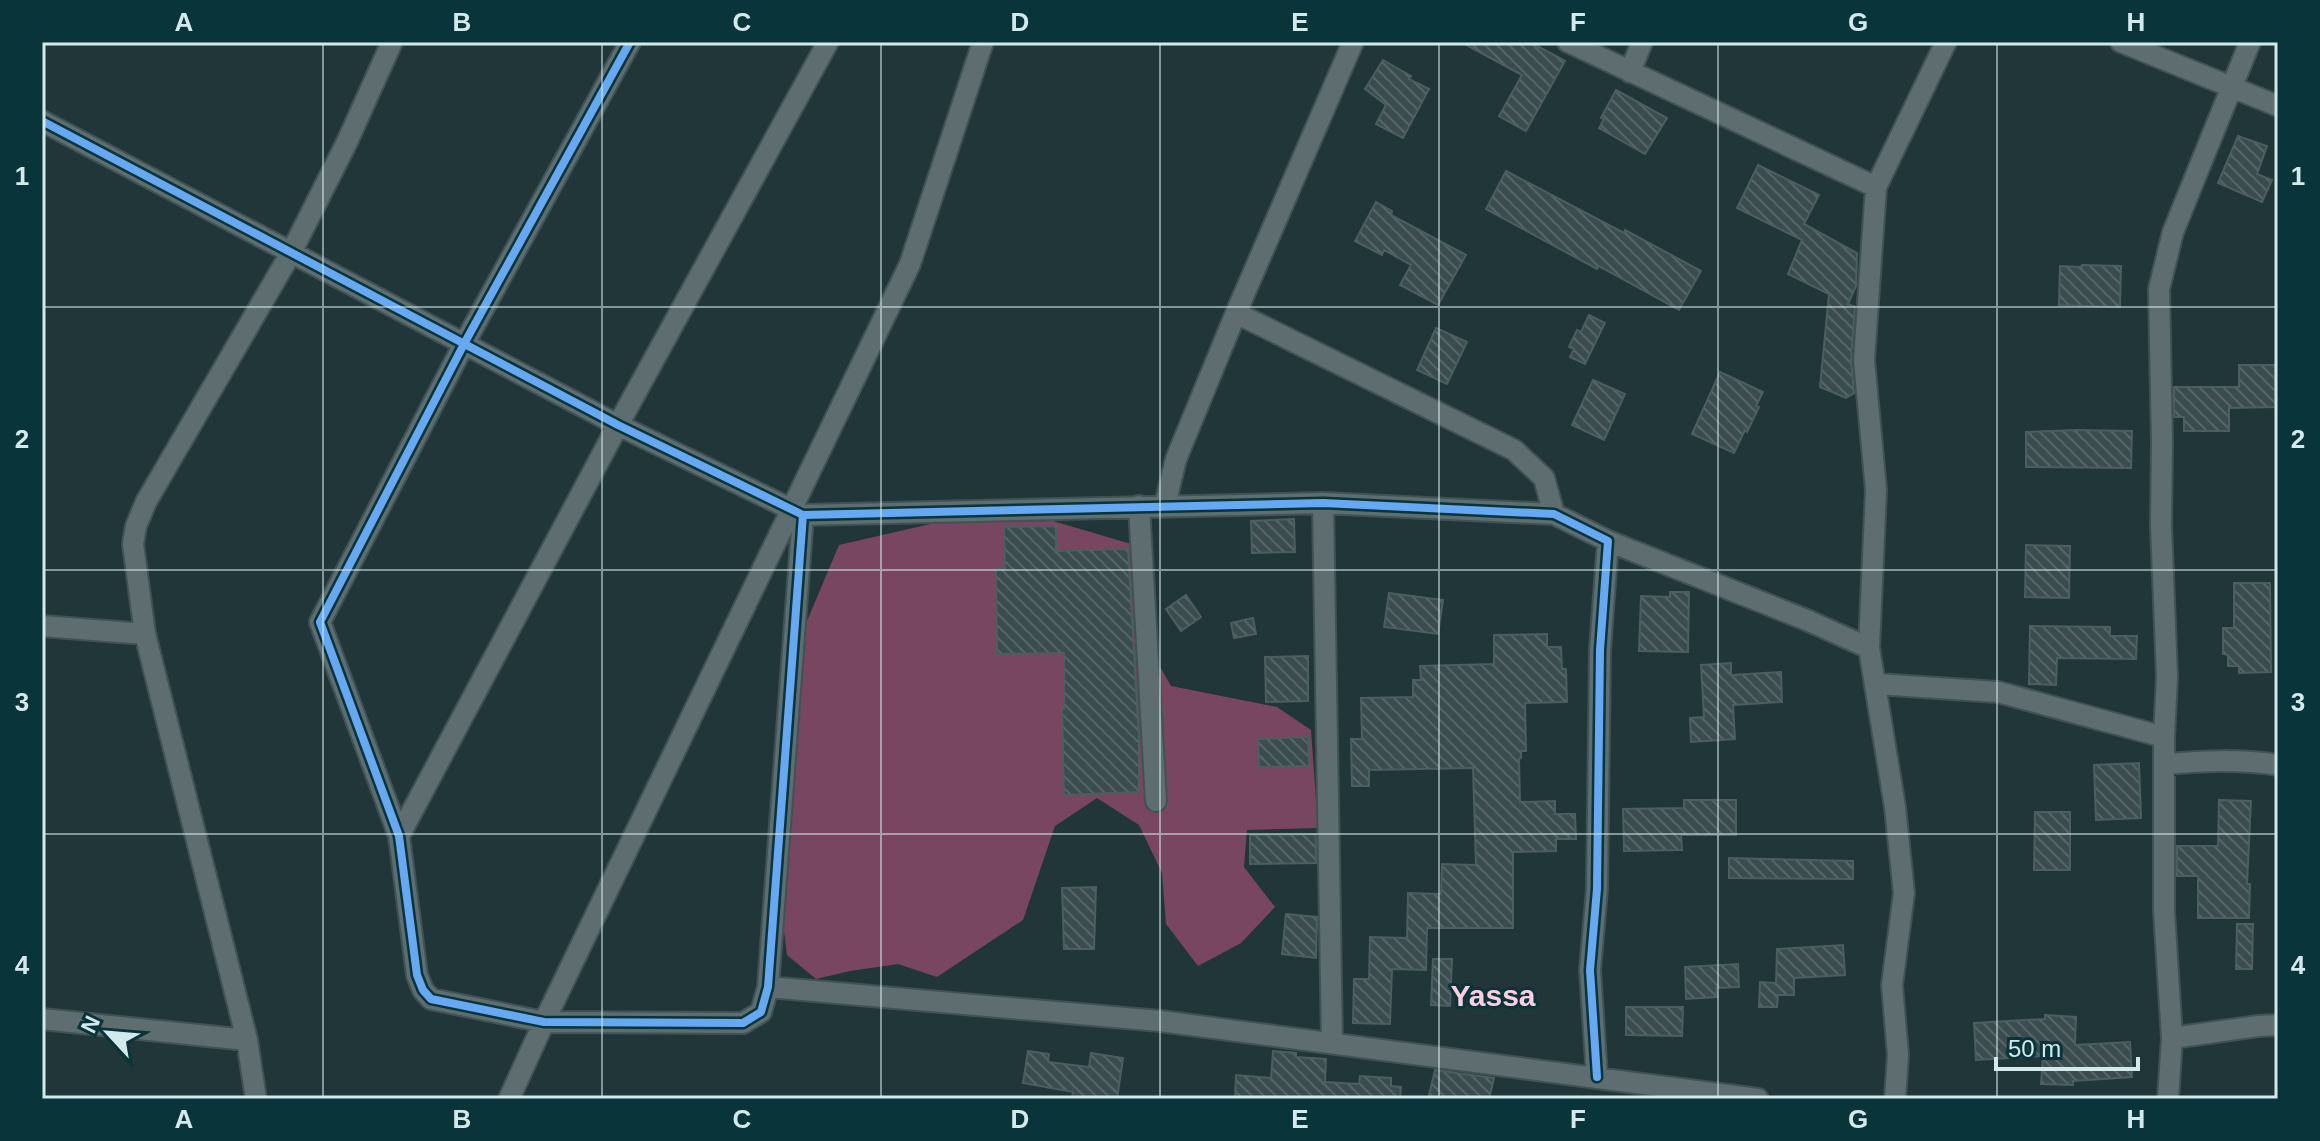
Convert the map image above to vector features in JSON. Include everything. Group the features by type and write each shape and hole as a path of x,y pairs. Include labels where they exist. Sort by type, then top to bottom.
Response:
{"street":[{"path":"256,1099 247,1040 145,634 133,544 136,526 146,502 292,251 347,142 392,42"},
{"path":"630,42 464,344 320,622 399,836 417,975 431,999 544,1022 743,1023 761,1012 768,987 797,512"},
{"path":"399,836 618,425 828,42"},
{"path":"509,1099 544,1022 797,512 910,264 983,42"},
{"path":"1165,505 1176,459 1353,42"},
{"path":"1568,42 1876,187"},
{"path":"1630,72 1642,42"},
{"path":"1895,1099 1898,1055 1892,985 1904,893 1895,807 1869,648 1876,490 1864,360 1876,187 1946,42"},
{"path":"2121,42 2278,106"},
{"path":"2168,1099 2172,1038 2164,911 2167,677 2161,541 2159,289 2173,232 2250,42"},
{"path":"42,121 618,425 797,512 1068,510 1323,503 1554,514 1608,541 1869,648"},
{"path":"1236,313 1514,450 1544,478 1554,514"},
{"path":"1323,503 1332,1043"},
{"path":"1139,506 1156,801"},
{"path":"1597,1077 1590,970 1597,889 1600,650 1608,541"},
{"path":"42,626 145,634"},
{"path":"1876,684 1998,692 2164,737"},
{"path":"2164,764 2221,760 2278,765"},
{"path":"768,987 1160,1021 1758,1099"},
{"path":"42,1019 247,1040"},
{"path":"2172,1038 2278,1025"}],"shaded area":[{"path":"1053,521 1138,546 1147,644 1171,686 1277,707 1311,730 1318,828 1247,830 1244,867 1275,907 1241,943 1198,966 1166,924 1162,873 1139,825 1097,798 1055,826 1023,920 937,977 898,964 816,979 787,955 779,892 799,640 839,545 939,522"}],"building":[{"path":"1461,42 1530,42 1565,61 1526,131 1499,116 1522,75"},
{"path":"1383,60 1429,89 1403,138 1376,124 1386,105 1365,89"},
{"path":"1616,90 1667,118 1645,154 1599,128"},
{"path":"2238,136 2267,146 2257,174 2272,180 2262,202 2218,183"},
{"path":"1758,165 1819,195 1804,224 1857,253 1856,286 1848,304 1855,307 1851,359 1854,393 1846,398 1820,387 1829,294 1788,274 1802,240 1737,208"},
{"path":"1506,171 1701,271 1679,310 1486,209"},
{"path":"1376,202 1392,211 1391,215 1466,255 1438,305 1400,285 1411,265 1384,250 1382,255 1355,241"},
{"path":"2060,266 2121,266 2120,307 2059,305"},
{"path":"1589,315 1605,323 1585,364 1570,357 1574,349 1569,347"},
{"path":"1436,328 1467,342 1447,384 1417,370"},
{"path":"2239,365 2275,365 2276,407 2229,408 2229,431 2184,431 2184,417 2174,417 2174,387 2239,387"},
{"path":"1720,372 1763,392 1756,406 1759,407 1734,453 1692,434"},
{"path":"1593,380 1625,394 1604,440 1572,425"},
{"path":"2132,431 2131,468 2026,467 2026,432"},
{"path":"1294,519 1295,552 1252,553 1251,521"},
{"path":"1056,526 1056,551 1128,549 1139,792 1064,795 1064,653 997,654 996,569 1005,569 1004,527"},
{"path":"2026,545 2070,546 2069,598 2025,597"},
{"path":"2234,583 2270,583 2271,672 2239,673 2239,666 2228,666 2228,655 2223,654 2223,628 2234,628"},
{"path":"1670,592 1689,592 1688,652 1639,651 1641,596 1670,597"},
{"path":"1389,593 1443,600 1438,634 1384,627"},
{"path":"1186,595 1201,617 1181,631 1166,609"},
{"path":"1253,618 1256,634 1234,638 1231,623"},
{"path":"2030,626 2110,627 2110,636 2137,636 2136,659 2057,658 2056,685 2029,684"},
{"path":"1547,634 1547,647 1561,647 1562,669 1566,669 1567,702 1525,703 1526,751 1521,751 1519,759 1520,802 1555,801 1555,814 1575,814 1576,839 1556,839 1556,851 1513,852 1513,928 1427,928 1426,970 1392,969 1390,1024 1353,1023 1354,979 1369,979 1370,937 1407,938 1408,893 1441,894 1442,864 1476,865 1473,768 1369,770 1369,786 1352,786 1351,739 1362,739 1361,698 1413,697 1413,680 1421,680 1420,666 1494,664 1494,635"},
{"path":"1308,656 1308,701 1266,702 1265,657"},
{"path":"1731,663 1731,675 1781,672 1782,702 1733,705 1735,739 1691,742 1690,718 1704,717 1701,665"},
{"path":"1308,737 1309,766 1259,767 1258,739"},
{"path":"2139,763 2141,818 2096,820 2094,765"},
{"path":"1684,800 1736,800 1736,835 1681,835 1682,850 1624,851 1623,809 1684,808"},
{"path":"2219,800 2251,801 2247,884 2250,884 2249,918 2198,918 2198,876 2177,876 2177,846 2218,846"},
{"path":"2035,812 2070,812 2070,870 2034,870"},
{"path":"1316,834 1316,863 1250,864 1250,835"},
{"path":"1729,858 1853,861 1853,879 1729,878"},
{"path":"1096,887 1094,949 1064,949 1062,888"},
{"path":"1286,914 1317,917 1316,958 1282,954"},
{"path":"2237,924 2253,924 2252,969 2236,969"},
{"path":"1843,945 1845,975 1794,978 1794,995 1778,995 1777,1007 1759,1007 1760,982 1776,983 1777,949"},
{"path":"1433,959 1452,959 1450,1006 1431,1005"},
{"path":"1738,964 1739,987 1716,988 1717,997 1686,999 1685,967"},
{"path":"1626,1007 1683,1007 1682,1036 1626,1035"},
{"path":"2045,1015 2076,1017 2075,1045 2130,1042 2132,1077 2073,1081 2073,1085 2041,1084 2043,1056 1976,1060 1974,1023 2045,1019"},
{"path":"1028,1051 1049,1054 1048,1062 1089,1067 1091,1053 1123,1058 1117,1099 1072,1099 1073,1092 1023,1083"},
{"path":"1273,1051 1296,1053 1296,1057 1326,1059 1325,1082 1359,1084 1360,1076 1391,1078 1391,1086 1401,1087 1400,1099 1235,1099 1236,1075 1271,1078"},
{"path":"1435,1070 1494,1078 1489,1099 1428,1099"}],"cycle path":[{"path":"630,42 464,344 320,622 399,836 417,975 431,999 544,1022 743,1023 761,1012 768,987 803,515"},
{"path":"42,121 618,425 803,515 1323,503 1554,514 1608,541 1600,650 1597,889 1590,970 1597,1077"}],"district":[{"name":"Yassa","path":"1493,995"}]}
